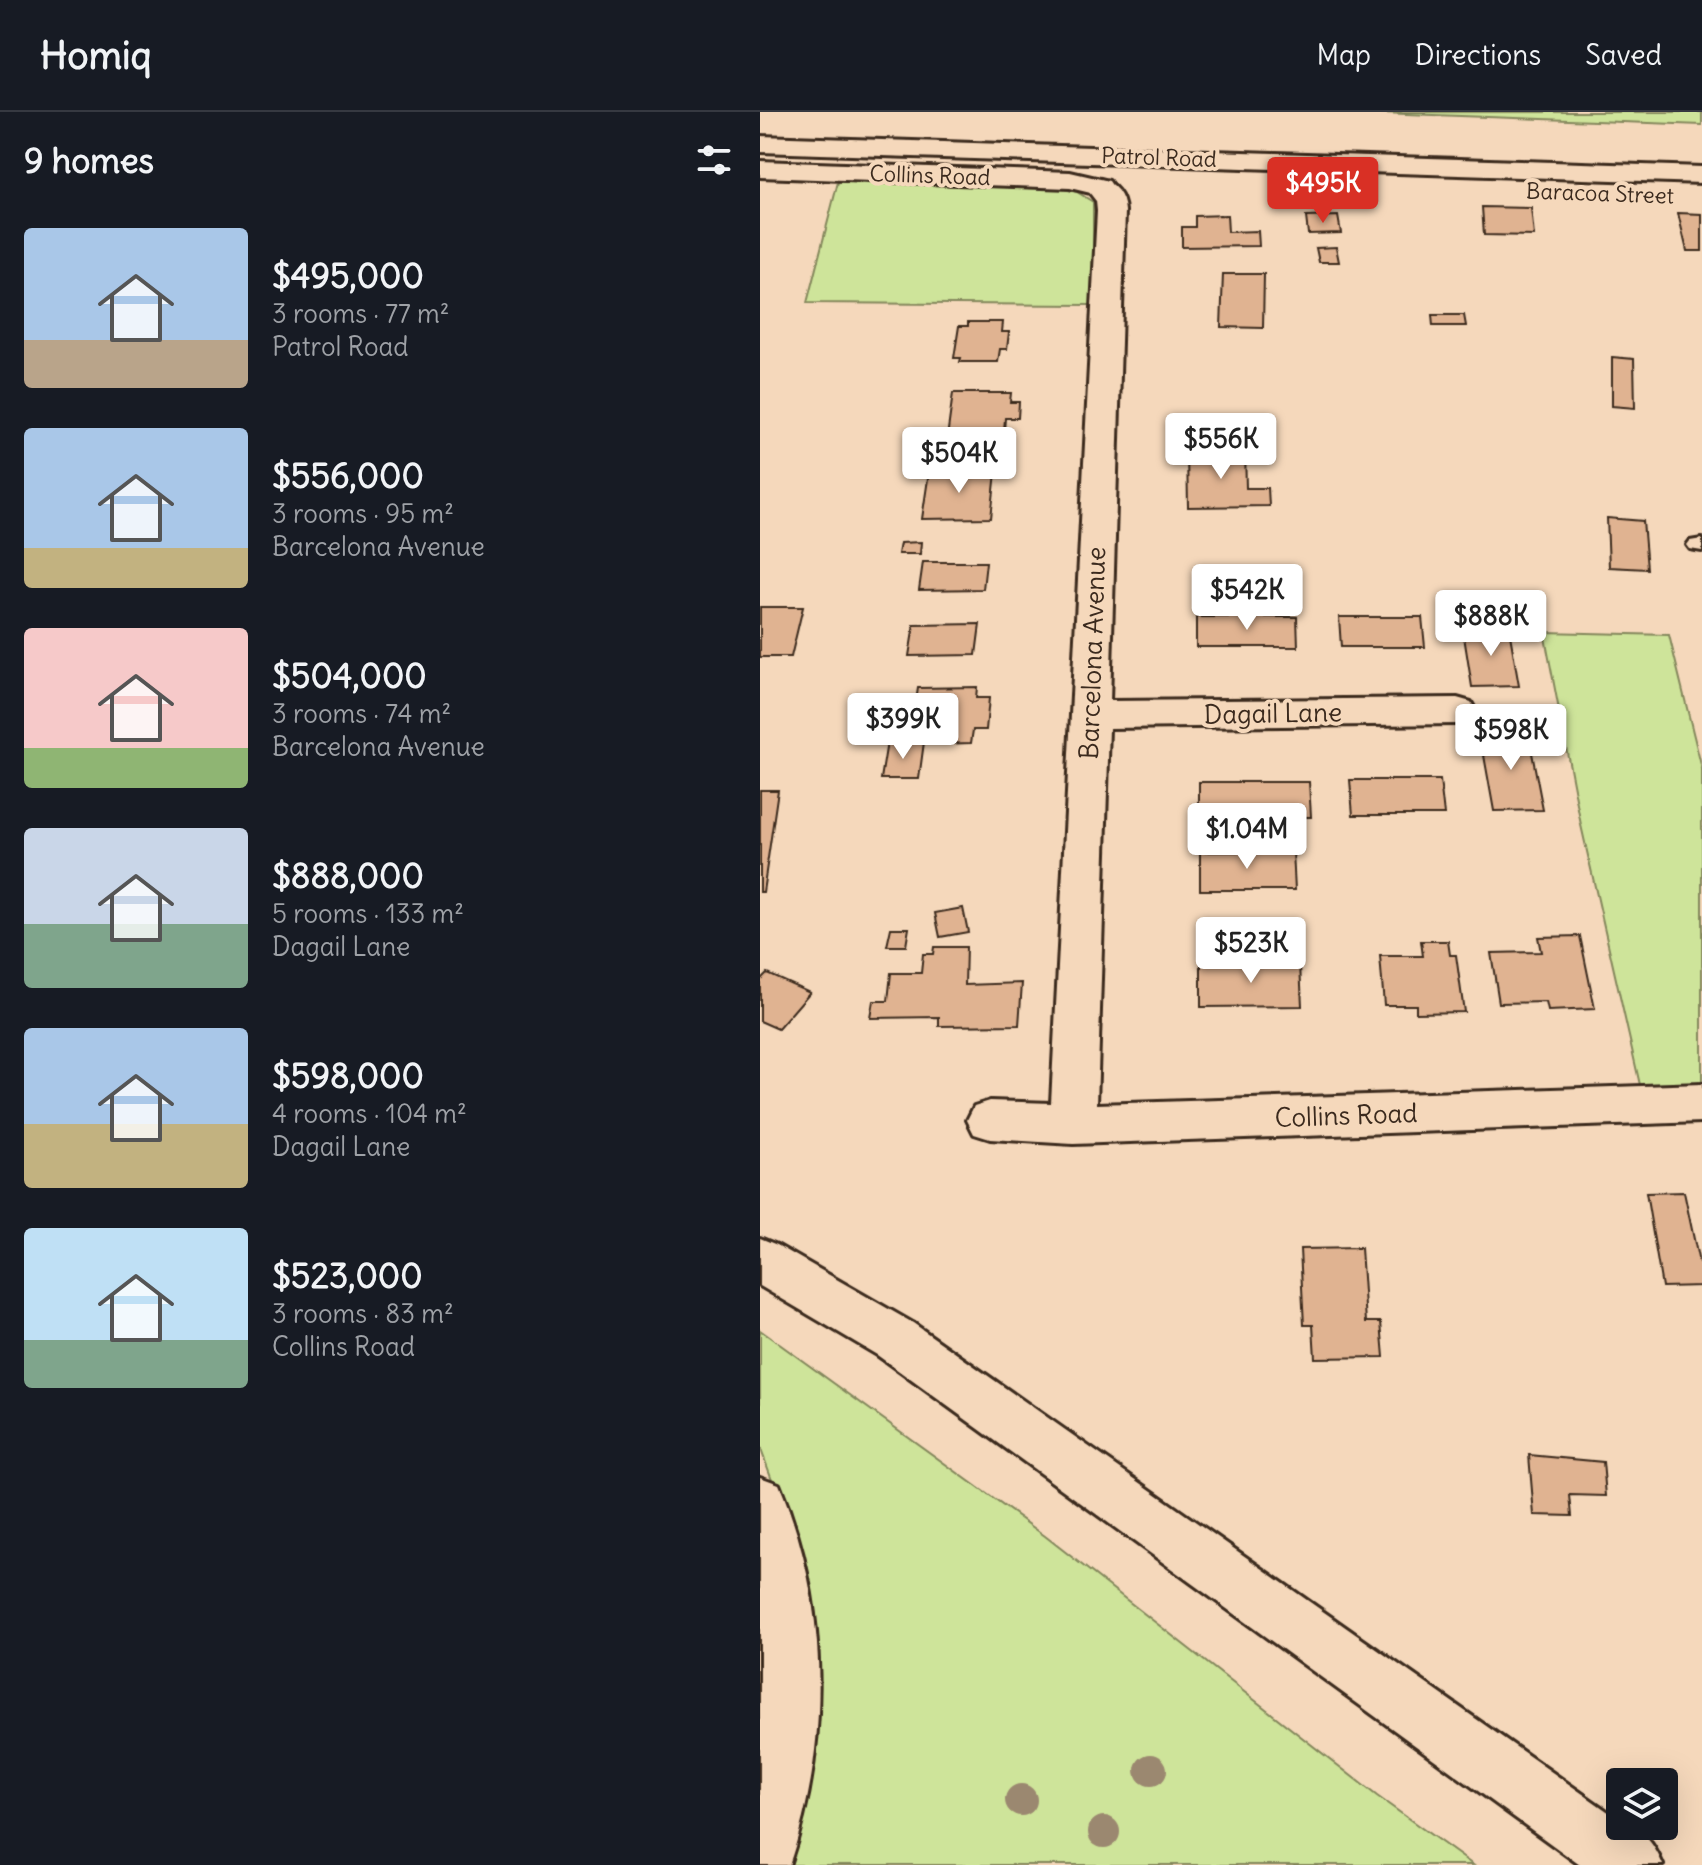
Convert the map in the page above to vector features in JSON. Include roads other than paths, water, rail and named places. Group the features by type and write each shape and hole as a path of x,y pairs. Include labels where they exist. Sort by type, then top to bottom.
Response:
{"main road":[{"name":"Patrol Road","path":"760,144 1702,175"},
{"name":"Collins Road","path":"760,169 1070,180 1099,187"},
{"name":"Barcelona Avenue","path":"1073,1124 1111,211 1110,199 1099,187"},
{"name":"Baracoa Street","path":"1497,190 1702,196"},
{"name":"Dagail Lane","path":"1089,715 1457,711"},
{"name":"Collins Road","path":"990,1120 1073,1124 1702,1103"},
{"path":"760,1260 895,1339 1632,1865"},
{"path":"760,1503 768,1525 788,1627 788,1734 776,1813 760,1862"}]}
